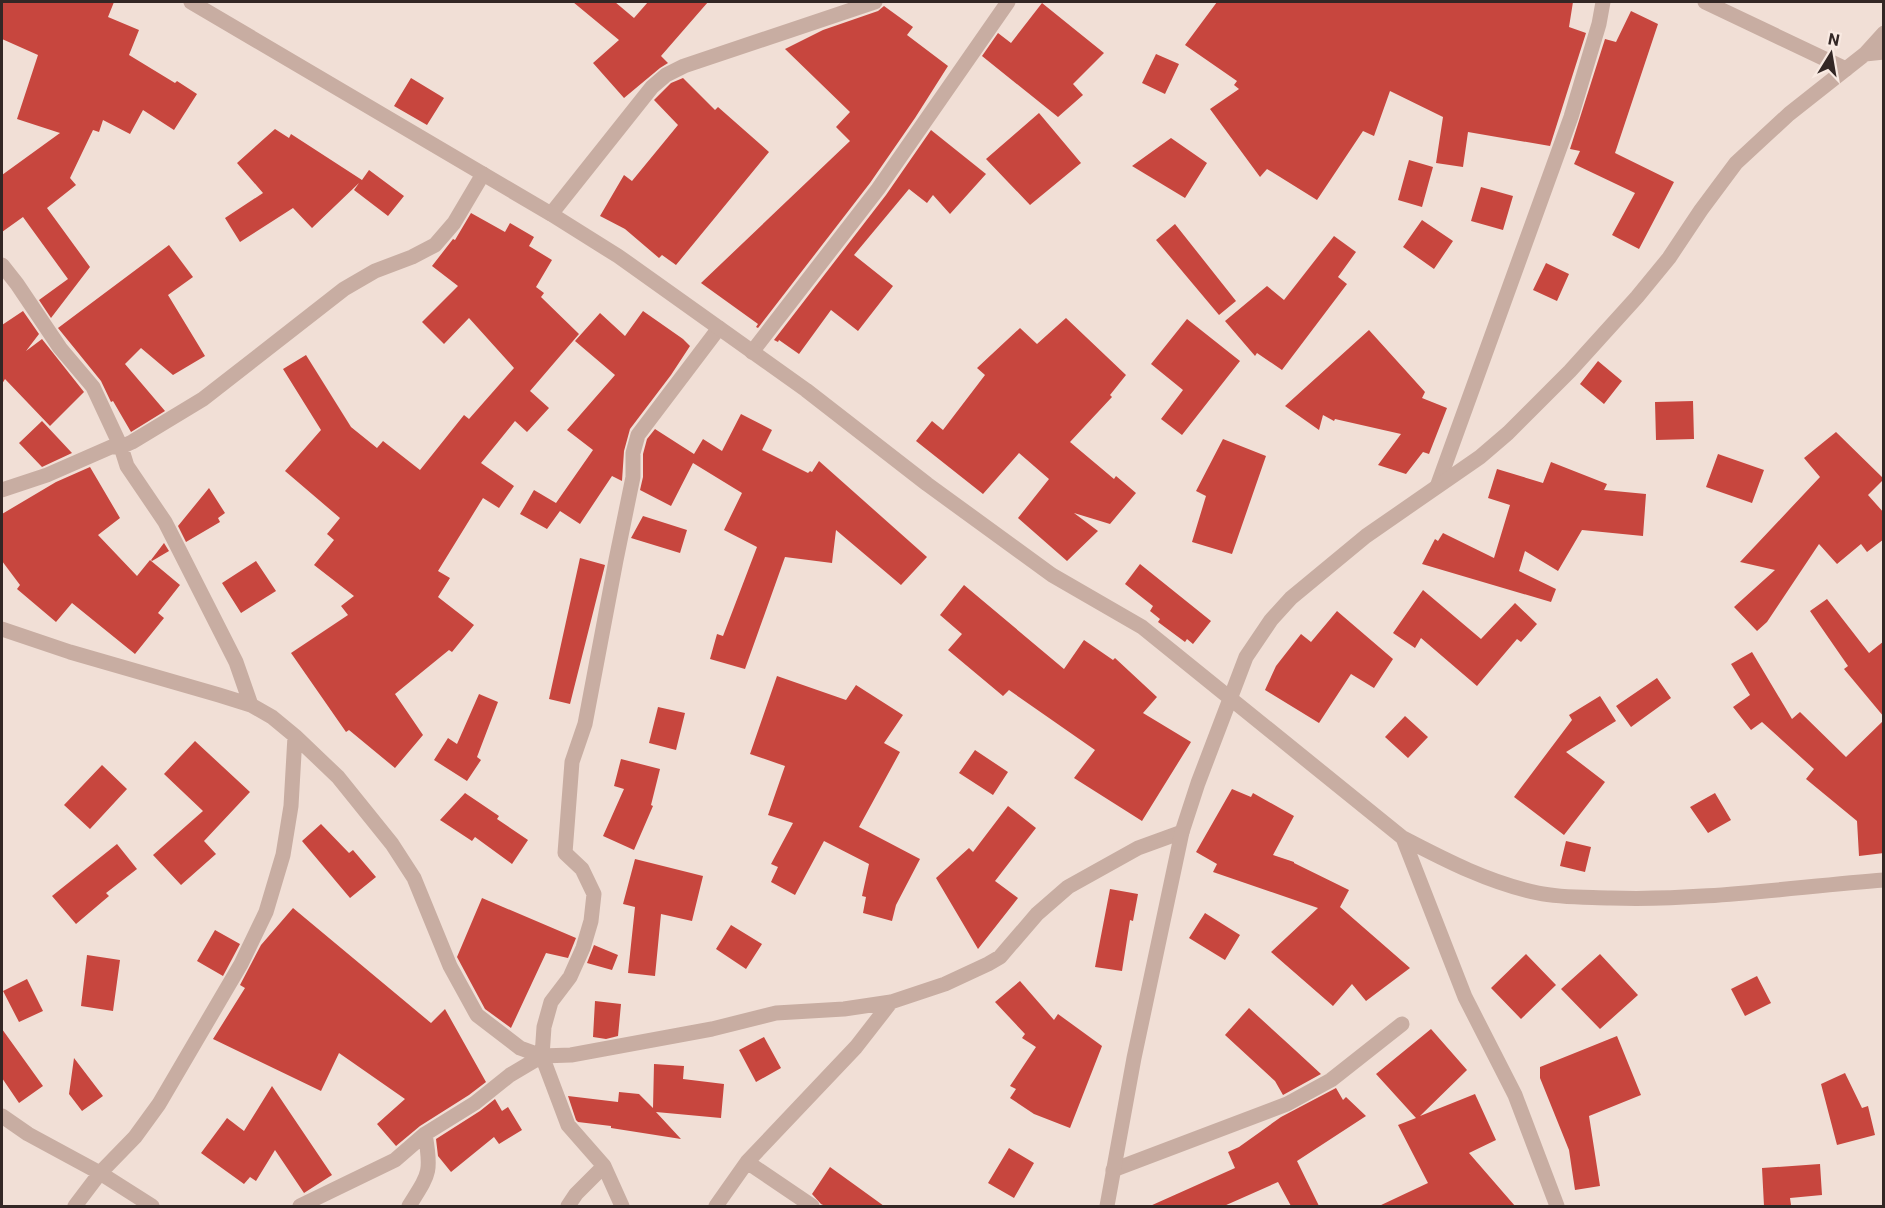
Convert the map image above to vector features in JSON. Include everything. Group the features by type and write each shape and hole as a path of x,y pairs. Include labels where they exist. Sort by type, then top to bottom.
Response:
{"street":[{"path":"191,2 551,214 618,256 806,390 927,484 1052,574 1142,627 1403,838 1451,863 1496,881 1540,894 1629,899 1693,897 1884,880"},
{"path":"551,214 652,87 666,75 684,66 875,2"},
{"path":"752,352 878,189 1008,2"},
{"path":"1438,484 1571,117 1599,24 1603,2"},
{"path":"1705,2 1846,69"},
{"path":"1107,1206 1134,1058 1182,832 1229,698 1246,657 1271,620 1291,598 1366,536 1480,456 1508,433 1570,371 1637,297 1669,258 1736,163 1789,114 1865,54 1884,33"},
{"path":"1865,54 1884,52"},
{"path":"2,490 47,475 111,447 121,447 203,399 344,289 375,271 412,257 435,245 454,223 483,174"},
{"path":"2,265 60,348 93,387 121,447 127,466 165,522 236,662 251,705"},
{"path":"622,1206 604,1166 568,1125 542,1056 544,1027 552,1002 570,977 583,948 591,921 594,894 582,869 565,853 572,762 585,724 633,477 633,453 638,435 719,328"},
{"path":"2,628 70,652 251,705 272,717 338,777 392,844 414,878 450,966 477,1015 520,1048 542,1056 571,1055 605,1049 712,1029 776,1013 844,1009 891,1002 945,984 1000,957 1037,914 1068,887 1138,848 1182,832"},
{"path":"75,1206 100,1173 135,1137 159,1104 241,964 266,912 283,855 291,806 295,736"},
{"path":"1403,838 1465,997 1515,1095 1557,1206"},
{"path":"716,1206 747,1162 856,1047 891,1002"},
{"path":"1113,1170 1287,1104 1331,1080 1402,1024"},
{"path":"300,1206 395,1160 425,1134 475,1103 510,1075 542,1056"},
{"path":"2,1116 28,1134 100,1173 152,1206"},
{"path":"409,1206 427,1177 429,1160 425,1134"},
{"path":"747,1162 812,1206"},
{"path":"568,1206 576,1194 604,1166"}],"building":[{"path":"2,2 114,2 108,17 139,30 129,55 197,94 174,130 143,110 130,134 103,120 99,132 93,130 70,178 76,185 47,208 90,267 51,318 39,300 68,279 23,217 2,232 2,175 60,133 17,119 38,55 2,39"},
{"path":"573,2 615,2 634,18 648,2 708,2 661,56 668,63 624,98 593,63 619,40"},
{"path":"1217,2 1573,2 1569,27 1586,33 1550,146 1468,132 1463,167 1436,163 1443,117 1390,91 1374,136 1363,131 1317,200 1267,169 1260,177 1210,109 1239,89 1234,85 1237,81 1185,45"},
{"path":"1042,3 1104,53 1073,84 1083,95 1058,117 982,56 998,33 1011,43"},
{"path":"884,6 913,27 907,35 948,66 870,183 758,328 756,327 758,324 701,283 850,141 836,127 850,112 785,49 823,30 878,11"},
{"path":"1631,11 1658,24 1615,153 1674,182 1639,249 1612,235 1635,193 1574,164 1580,151 1570,149 1605,39 1616,42"},
{"path":"1156,54 1179,64 1165,94 1142,83"},
{"path":"411,78 444,98 427,125 394,106"},
{"path":"683,78 715,110 718,107 769,152 676,265 662,255 659,258 625,229 600,216 624,175 632,181 678,125 654,100 671,83"},
{"path":"1039,113 1081,163 1030,205 986,159"},
{"path":"275,129 289,138 291,134 362,180 369,170 404,196 388,216 354,190 359,183 312,228 293,208 240,242 225,218 263,193 237,163"},
{"path":"931,130 986,174 950,214 933,195 927,203 909,189 854,255 893,286 858,331 831,310 799,354 779,340 778,342 774,340 886,195"},
{"path":"1171,138 1207,163 1185,198 1132,166"},
{"path":"1409,160 1433,167 1422,207 1398,200"},
{"path":"1481,187 1513,196 1503,230 1471,221"},
{"path":"471,213 505,232 510,223 534,237 529,246 552,260 536,287 544,293 541,297 579,334 530,391 549,408 527,432 515,421 481,463 514,486 499,508 483,498 438,571 450,578 438,597 474,625 452,652 449,650 395,694 423,735 395,768 349,730 346,732 291,653 348,615 341,606 354,596 314,565 334,540 327,534 340,518 285,471 321,430 283,369 306,355 351,427 377,448 383,441 420,470 464,415 469,419 514,368 469,318 444,344 422,322 458,286 432,266 453,239 455,240"},
{"path":"1422,220 1453,241 1434,269 1403,247"},
{"path":"1175,224 1236,301 1219,315 1156,240"},
{"path":"1334,236 1356,252 1338,277 1347,284 1282,370 1257,353 1255,356 1225,321 1267,286 1284,300"},
{"path":"169,245 193,277 168,295 205,356 173,375 141,348 125,364 165,411 131,432 113,401 111,402 101,381 58,328"},
{"path":"1546,263 1569,274 1557,301 1533,290"},
{"path":"23,311 39,334 26,351 42,339 84,392 50,426 5,379 2,384 2,325"},
{"path":"643,311 690,346 630,429 624,451 622,481 612,476 580,524 560,511 547,529 520,514 534,490 556,503 593,450 567,430 615,375 575,341 600,313 625,336"},
{"path":"1066,318 1126,375 1110,395 1112,397 1070,442 1114,479 1116,476 1136,493 1110,524 1074,513 1098,531 1067,561 1018,518 1049,479 1019,453 983,494 916,441 932,421 943,430 985,375 977,368 1020,328 1037,344"},
{"path":"1187,319 1240,361 1182,435 1161,419 1183,390 1151,364"},
{"path":"1369,330 1425,392 1422,398 1447,408 1429,454 1423,452 1406,474 1378,465 1401,434 1335,419 1334,421 1323,415 1319,430 1285,406"},
{"path":"1598,361 1622,381 1604,404 1580,384"},
{"path":"1693,401 1694,439 1656,440 1655,402"},
{"path":"741,414 772,430 762,450 808,473 812,472 819,461 927,557 901,585 836,530 832,563 785,557 745,669 710,659 717,634 723,636 757,547 724,530 742,493 693,463 671,506 640,490 643,477 643,454 647,439 655,429 694,454 703,439 722,451"},
{"path":"42,421 72,453 42,467 19,443"},
{"path":"1836,432 1884,479 1868,495 1884,513 1884,539 1867,552 1861,544 1837,564 1819,544 1767,622 1757,631 1734,607 1775,570 1740,562 1820,477 1804,458"},
{"path":"1223,439 1266,456 1232,554 1192,542 1206,496 1196,491"},
{"path":"1718,454 1764,470 1752,503 1706,487"},
{"path":"1551,462 1607,484 1604,490 1646,494 1643,536 1582,530 1558,571 1525,551 1519,571 1556,589 1551,602 1422,564 1435,539 1438,541 1443,533 1494,558 1510,505 1488,498 1497,469 1543,483"},
{"path":"90,467 120,518 98,535 137,576 150,560 180,585 158,613 164,618 135,654 72,603 56,622 17,589 20,585 2,561 2,514 56,482"},
{"path":"209,488 225,513 218,518 220,522 186,542 178,526"},
{"path":"643,516 687,530 680,553 631,538"},
{"path":"164,543 169,551 152,561 151,560"},
{"path":"580,558 605,565 570,704 549,699"},
{"path":"256,561 276,591 241,613 222,583"},
{"path":"1140,564 1211,621 1193,644 1187,639 1185,642 1158,622 1160,619 1150,611 1153,606 1125,584"},
{"path":"964,585 1064,669 1084,640 1113,660 1115,658 1157,697 1143,713 1191,742 1142,821 1074,778 1095,750 1009,690 1003,696 948,650 962,634 940,615"},
{"path":"1423,590 1481,639 1515,603 1537,624 1521,642 1517,639 1477,686 1421,638 1415,648 1393,633"},
{"path":"1827,599 1869,653 1884,641 1884,717 1844,669 1848,666 1810,611"},
{"path":"1337,611 1393,659 1374,688 1351,674 1319,723 1265,690 1276,666 1301,634 1311,642"},
{"path":"1752,652 1792,719 1800,712 1846,757 1884,720 1884,853 1859,856 1857,821 1806,779 1814,769 1762,722 1751,730 1733,707 1750,695 1731,664"},
{"path":"777,676 846,700 856,685 903,715 884,743 900,752 859,827 920,859 896,905 892,921 863,913 866,897 862,896 869,864 824,841 795,895 771,882 778,867 771,864 793,823 768,815 785,766 750,754"},
{"path":"1657,678 1671,698 1631,727 1616,706"},
{"path":"479,694 498,702 477,757 481,760 467,781 434,760 448,738 457,744"},
{"path":"1600,696 1616,721 1566,752 1605,782 1564,835 1514,797 1572,720 1569,715"},
{"path":"658,707 685,713 676,750 649,743"},
{"path":"1405,716 1428,737 1408,758 1385,737"},
{"path":"195,741 250,792 204,841 216,854 181,885 153,855 203,811 164,774"},
{"path":"975,750 1008,772 993,795 959,773"},
{"path":"621,759 660,769 651,805 653,806 634,850 603,836 624,789 614,786"},
{"path":"102,765 127,789 90,829 64,805"},
{"path":"1232,789 1251,797 1253,793 1294,816 1273,855 1294,862 1349,890 1340,907 1410,968 1366,1001 1352,984 1333,1006 1271,952 1318,908 1213,872 1217,864 1196,852"},
{"path":"465,793 499,816 497,819 528,840 512,864 475,837 472,841 440,820"},
{"path":"1715,793 1731,820 1708,833 1690,807"},
{"path":"1008,806 1036,828 995,881 1018,898 978,949 936,878 969,848 973,852"},
{"path":"321,824 349,853 353,850 376,877 350,898 302,841"},
{"path":"1566,841 1591,847 1585,872 1560,866"},
{"path":"117,844 137,869 106,893 109,896 76,924 52,896"},
{"path":"635,859 703,876 692,921 661,914 655,976 628,973 635,907 623,904"},
{"path":"1110,889 1138,894 1133,921 1130,920 1122,971 1095,967"},
{"path":"482,898 576,938 568,958 546,953 511,1028 485,1009 457,957"},
{"path":"293,908 431,1023 445,1009 486,1082 420,1126 396,1146 377,1124 405,1099 339,1053 321,1091 213,1039 245,988 240,985 261,945"},
{"path":"1205,913 1240,935 1225,960 1189,938"},
{"path":"731,925 762,944 746,969 716,949"},
{"path":"215,930 240,944 223,976 197,961"},
{"path":"594,945 618,955 612,970 587,963"},
{"path":"1526,954 1556,985 1521,1019 1491,988"},
{"path":"1600,954 1638,995 1600,1029 1561,989"},
{"path":"87,955 120,960 113,1011 81,1006"},
{"path":"1757,976 1771,1003 1745,1016 1731,989"},
{"path":"27,979 43,1011 19,1022 3,991"},
{"path":"1020,981 1054,1020 1058,1014 1102,1046 1070,1128 1034,1114 1010,1098 1016,1089 1010,1086 1036,1047 1022,1038 1025,1034 995,1002"},
{"path":"595,1001 621,1004 618,1036 606,1039 593,1037"},
{"path":"1249,1008 1321,1074 1283,1095 1275,1081 1225,1035"},
{"path":"2,1029 43,1086 19,1103 2,1078"},
{"path":"1431,1029 1467,1070 1420,1116 1475,1094 1496,1140 1469,1153 1515,1206 1379,1206 1428,1183 1398,1125 1416,1118 1376,1074"},
{"path":"1617,1036 1641,1095 1589,1116 1600,1186 1575,1190 1569,1150 1540,1078 1540,1067"},
{"path":"764,1037 781,1068 756,1082 739,1050"},
{"path":"74,1058 103,1096 82,1111 69,1094"},
{"path":"654,1064 684,1066 683,1079 724,1084 721,1118 656,1112 681,1139 576,1120 568,1096 618,1102 619,1092 639,1094 653,1108"},
{"path":"1845,1073 1862,1108 1868,1106 1875,1135 1837,1145 1821,1084"},
{"path":"272,1086 332,1175 304,1193 275,1150 256,1181 250,1177 244,1184 201,1153 227,1118 244,1131"},
{"path":"1336,1088 1343,1100 1346,1097 1366,1116 1297,1161 1319,1206 1291,1206 1278,1182 1224,1206 1150,1206 1235,1168 1228,1152 1239,1147 1281,1117"},
{"path":"495,1099 502,1111 508,1107 522,1130 499,1144 494,1137 451,1172 438,1156 436,1139"},
{"path":"1009,1148 1034,1163 1014,1198 988,1183"},
{"path":"1820,1164 1822,1195 1790,1198 1791,1205 1764,1206 1762,1168"},
{"path":"830,1167 884,1206 825,1206 821,1204 812,1194"}]}
